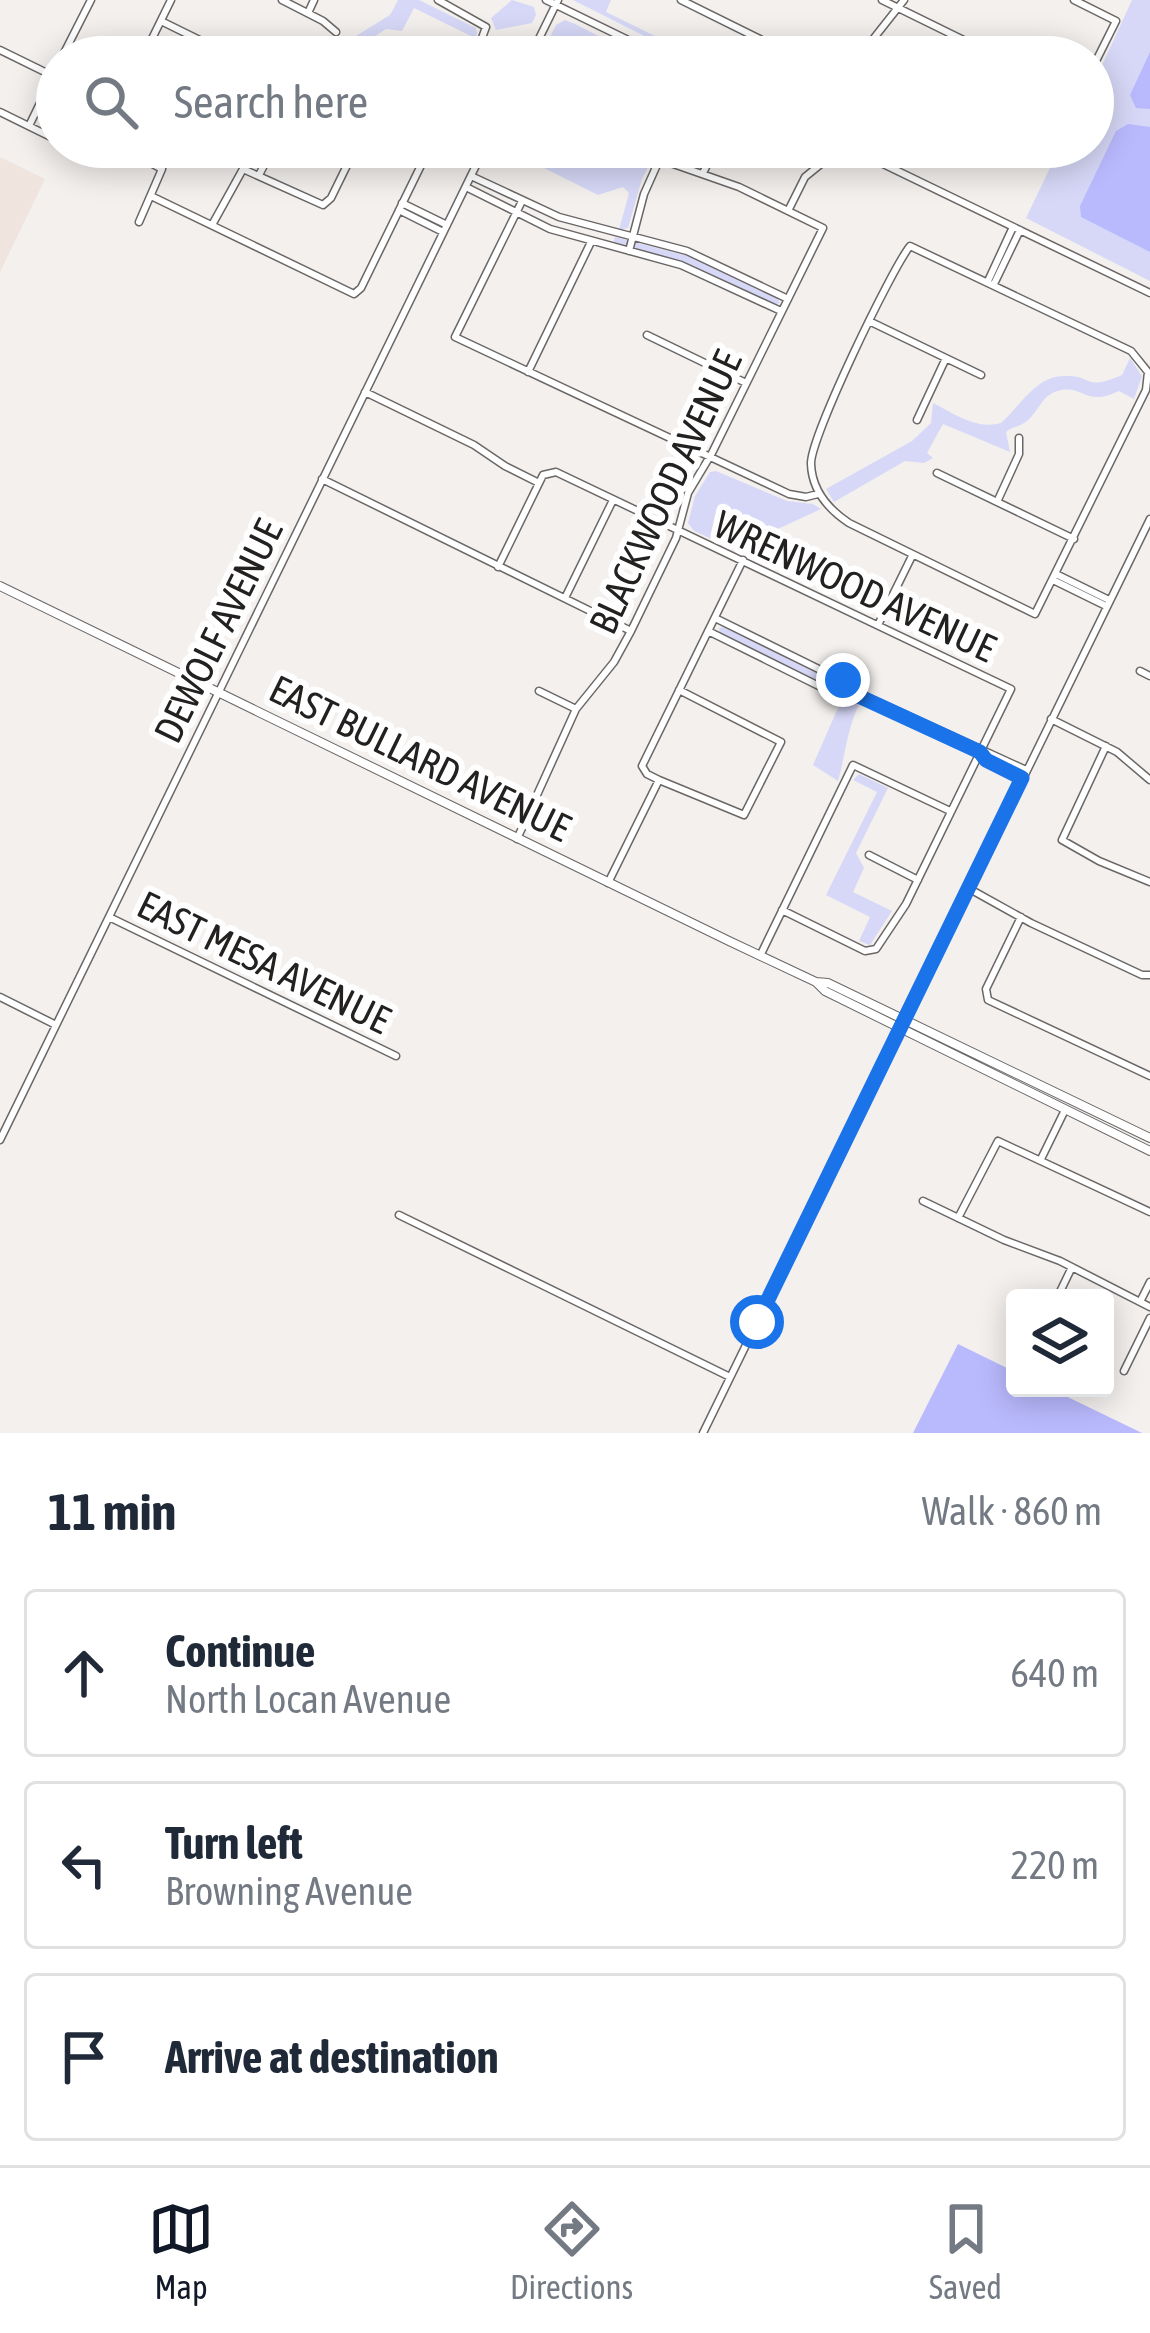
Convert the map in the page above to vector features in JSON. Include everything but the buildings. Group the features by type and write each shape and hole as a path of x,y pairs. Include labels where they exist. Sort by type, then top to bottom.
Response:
{"main road":[{"name":"EAST BULLARD AVENUE","path":"0,586 816,982 825,991 1150,1138"},
{"name":"EAST BULLARD AVENUE","path":"901,1024 1150,1151"}],"street":[{"path":"73,36 90,2 80,0"},
{"path":"154,36 171,0"},
{"path":"282,0 336,32"},
{"path":"308,13 314,0"},
{"path":"438,0 486,27 483,36"},
{"path":"546,0 623,36"},
{"path":"681,0 754,36"},
{"path":"882,0 955,36"},
{"path":"875,36 904,0"},
{"path":"1074,0 1116,21 1108,36"},
{"path":"540,36 557,2"},
{"path":"161,21 191,36"},
{"path":"0,50 36,64"},
{"path":"28,126 36,110"},
{"path":"0,112 36,130"},
{"path":"139,222 162,170 158,168"},
{"path":"260,175 263,168"},
{"path":"212,225 243,169 323,205 346,168"},
{"path":"152,196 354,294 419,168"},
{"name":"DEWOLF AVENUE","path":"0,1140 475,168"},
{"path":"629,251 656,168"},
{"path":"687,168 788,211 805,177 816,168"},
{"path":"703,173 706,168"},
{"path":"892,168 1150,293"},
{"path":"471,176 586,226 705,258 788,298"},
{"path":"466,187 591,242 682,265 781,311"},
{"path":"522,201 455,337 709,460 794,496 818,494"},
{"path":"400,206 445,228"},
{"name":"BLACKWOOD AVENUE","path":"517,838 576,709 614,662 631,631 678,532 688,493 709,460 823,228 788,211"},
{"path":"991,282 1017,228"},
{"path":"528,372 591,242"},
{"path":"910,246 991,282 1131,351 1148,372 1146,391 1035,614 849,524 818,494 811,460 813,443 910,246"},
{"path":"871,322 981,375"},
{"path":"647,335 747,384"},
{"path":"917,420 946,358"},
{"path":"365,392 539,483 498,567"},
{"path":"997,502 1019,454 1019,438"},
{"name":"WRENWOOD AVENUE","path":"539,483 548,472 556,472 1010,689 980,752"},
{"path":"938,473 1074,539"},
{"path":"322,479 631,631"},
{"path":"565,598 613,500"},
{"path":"703,1433 1150,519"},
{"path":"1137,545 1149,551"},
{"path":"878,626 912,556"},
{"path":"680,690 781,742 744,815 643,769 680,690 714,618 742,560"},
{"path":"1054,577 1108,603"},
{"path":"714,618 843,680 852,693"},
{"path":"708,631 831,692 852,693 980,752 990,752 1024,774"},
{"path":"1140,671 1150,676"},
{"path":"539,691 576,709"},
{"path":"1051,719 1106,746 1150,780"},
{"path":"1106,746 1062,840 1150,882"},
{"path":"782,910 872,952 906,904 980,752"},
{"path":"760,956 853,765 951,812"},
{"path":"608,883 659,780"},
{"path":"869,855 918,880"},
{"path":"968,888 1149,976"},
{"name":"EAST MESA AVENUE","path":"109,917 396,1057"},
{"path":"1021,917 984,994 988,1000 1150,1076"},
{"path":"0,997 56,1025"},
{"path":"1041,1159 1065,1110"},
{"path":"958,1218 998,1141 1150,1211"},
{"path":"923,1201 1150,1307"},
{"path":"399,1215 730,1377"},
{"path":"1061,1289 1072,1267"},
{"path":"1141,1300 1150,1282"},
{"path":"1124,1371 1150,1318"}],"shaded area":[{"path":"398,0 419,0 476,28 477,34 471,36 414,8 402,31 386,29 375,36 356,36 390,15"},
{"path":"512,0 534,7 532,23 496,30 491,18"},
{"path":"573,0 611,0 606,12 655,36 644,36"},
{"path":"1132,0 1150,0 1150,281 1026,218 1050,168 1114,168 1114,39"},
{"path":"565,20 597,36 550,36"},
{"path":"0,157 45,179 0,272"},
{"path":"544,168 648,168 628,228 619,230 629,193 623,187 598,195"},
{"path":"615,237 699,259 776,296 780,303 774,305 683,262 613,244"},
{"path":"1130,358 1142,376 1134,399 1119,391 1099,397 1069,390 1054,392 1029,419 1006,432 1010,452 943,424 927,453 933,458 924,463 905,461 834,502 826,489 912,441 931,423 933,403 974,423 1001,423 1045,381 1064,376 1094,383 1109,380 1122,375"},
{"path":"710,472 787,501 821,509 767,534 755,558 694,531 688,523 695,496"},
{"path":"719,628 834,680 845,690 830,688 720,635"},
{"path":"841,701 859,704 838,781 813,765"},
{"path":"859,774 888,788 856,853 864,868 853,892 892,911 870,945 859,941 870,917 826,895 877,792 853,780"}],"water":[{"path":"1150,52 1150,109 1136,108 1130,95"},
{"path":"1128,124 1150,127 1150,252 1081,217 1080,206 1098,168 1114,168 1116,131"},
{"path":"958,1344 1006,1368 1006,1397 1068,1397 1142,1433 913,1433"}],"route":[{"path":"757,1322 1022,778 986,760 980,752 852,693 843,680"}]}
